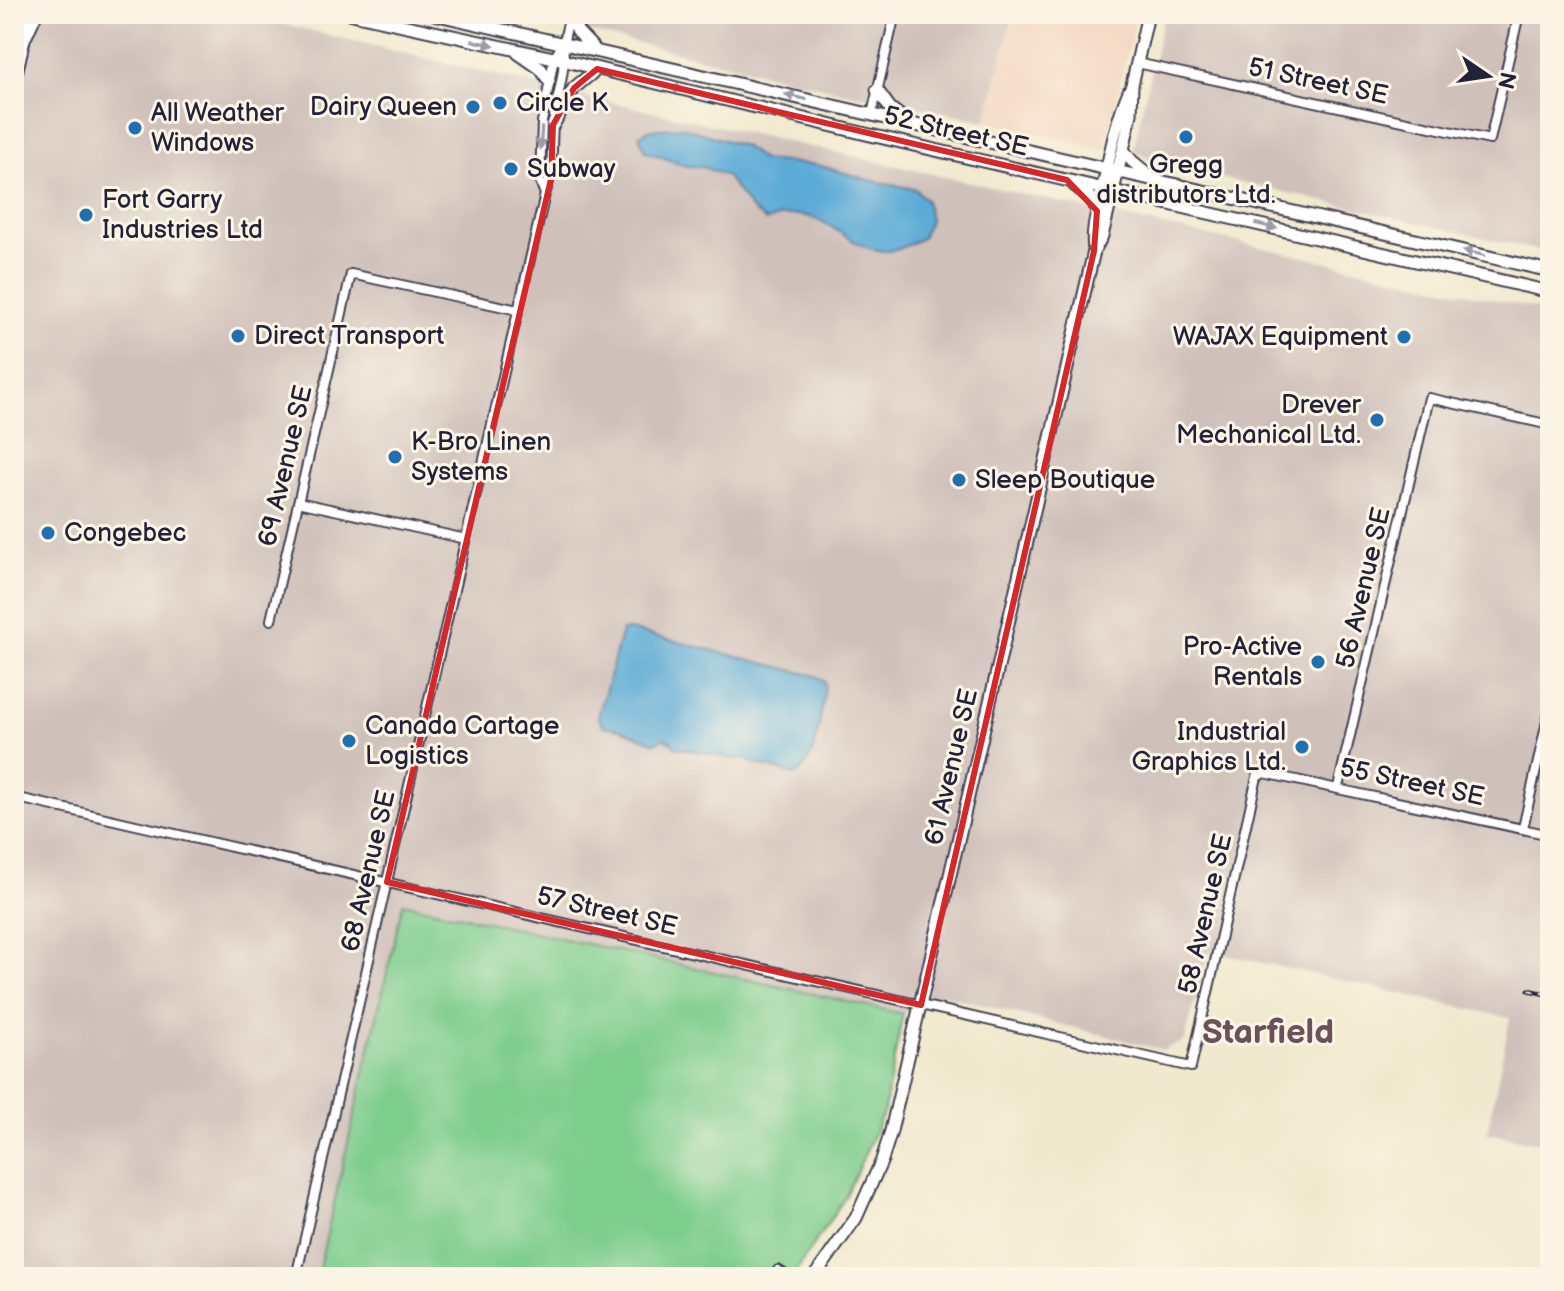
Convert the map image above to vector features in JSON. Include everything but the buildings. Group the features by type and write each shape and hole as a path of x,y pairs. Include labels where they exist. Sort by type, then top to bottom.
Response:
{"main road":[{"path":"14,82 24,40 26,14"},
{"path":"24,40 36,14"},
{"name":"52 Street SE","path":"352,14 560,59 1550,292"},
{"name":"52 Street SE","path":"434,14 1550,271"},
{"name":"61 Avenue SE","path":"1112,170 1123,150 1131,114 1132,85 1148,14"},
{"path":"570,16 578,32 596,51"},
{"path":"515,50 541,69 549,81"},
{"path":"553,125 574,88 597,69"},
{"name":"61 Avenue SE","path":"814,1277 856,1218 882,1160 921,1005 1094,251 1102,236 1102,213 1121,109 1132,85"},
{"path":"877,90 890,108 908,122"},
{"path":"1123,150 1153,178"},
{"path":"1067,180 1091,198 1102,213 1136,196"}],"street":[{"path":"872,114 895,14"},
{"name":"51 Street SE","path":"1137,63 1490,140 1519,14"},
{"name":"68 Avenue SE","path":"296,1277 518,310 551,179 560,59 570,16"},
{"name":"68 Avenue SE","path":"545,194 540,181 540,147 549,81 560,59"},
{"name":"69 Avenue SE","path":"271,620 351,274 518,310"},
{"name":"56 Avenue SE","path":"1338,787 1429,398 1550,425"},
{"path":"298,502 466,539"},
{"path":"1523,828 1550,708"},
{"name":"55 Street SE","path":"1264,773 1550,835"},
{"name":"58 Avenue SE","path":"1191,1067 1257,777 1264,773"},
{"name":"57 Street SE","path":"14,797 1191,1067"},
{"path":"778,1270 789,1277"}],"highlighted area":[{"path":"597,69 1067,180 1097,211 1094,251 921,1005 387,882 551,179 553,125 574,88"}],"shaded area":[{"path":"14,14 241,14 583,96 1550,312 1550,1145 1487,1133 1510,1018 1209,951 1184,1041 1163,1050 939,994 903,1014 403,903 317,1277 14,1277"},
{"path":"516,14 1013,14 986,121 842,92"},
{"path":"1013,14 1137,14 1104,150 986,121"},
{"path":"1164,14 1550,14 1550,253 1160,164 1133,150"}],"green space":[{"path":"403,903 903,1014 884,1111 846,1196 792,1277 317,1277"}],"water":[{"path":"682,127 744,146 762,160 818,165 915,189 926,200 930,220 922,238 891,251 856,243 818,220 803,215 786,215 766,221 751,209 726,176 645,151 639,136 648,130"},
{"path":"630,630 816,676 824,681 817,737 803,769 795,775 743,758 675,747 663,738 656,743 621,729 604,726 598,717 622,631"}],"railway":[{"path":"1548,255 1550,244"},
{"path":"1529,990 1550,995"}],"place":[{"name":"Circle K","path":"500,103"},
{"name":"Dairy Queen","path":"473,107"},
{"name":"All Weather Windows","path":"135,128"},
{"name":"Gregg distributors Ltd.","path":"1186,137"},
{"name":"Subway","path":"511,169"},
{"name":"Fort Garry Industries Ltd","path":"86,215"},
{"name":"Direct Transport","path":"238,336"},
{"name":"WAJAX Equipment","path":"1404,337"},
{"name":"Drever Mechanical Ltd.","path":"1377,420"},
{"name":"K-Bro Linen Systems","path":"395,457"},
{"name":"Sleep Boutique","path":"959,480"},
{"name":"Congebec","path":"48,533"},
{"name":"Pro-Active Rentals","path":"1318,662"},
{"name":"Canada Cartage Logistics","path":"349,741"},
{"name":"Industrial Graphics Ltd.","path":"1302,747"}],"district":[{"name":"Starfield","path":"1268,1032"}]}
